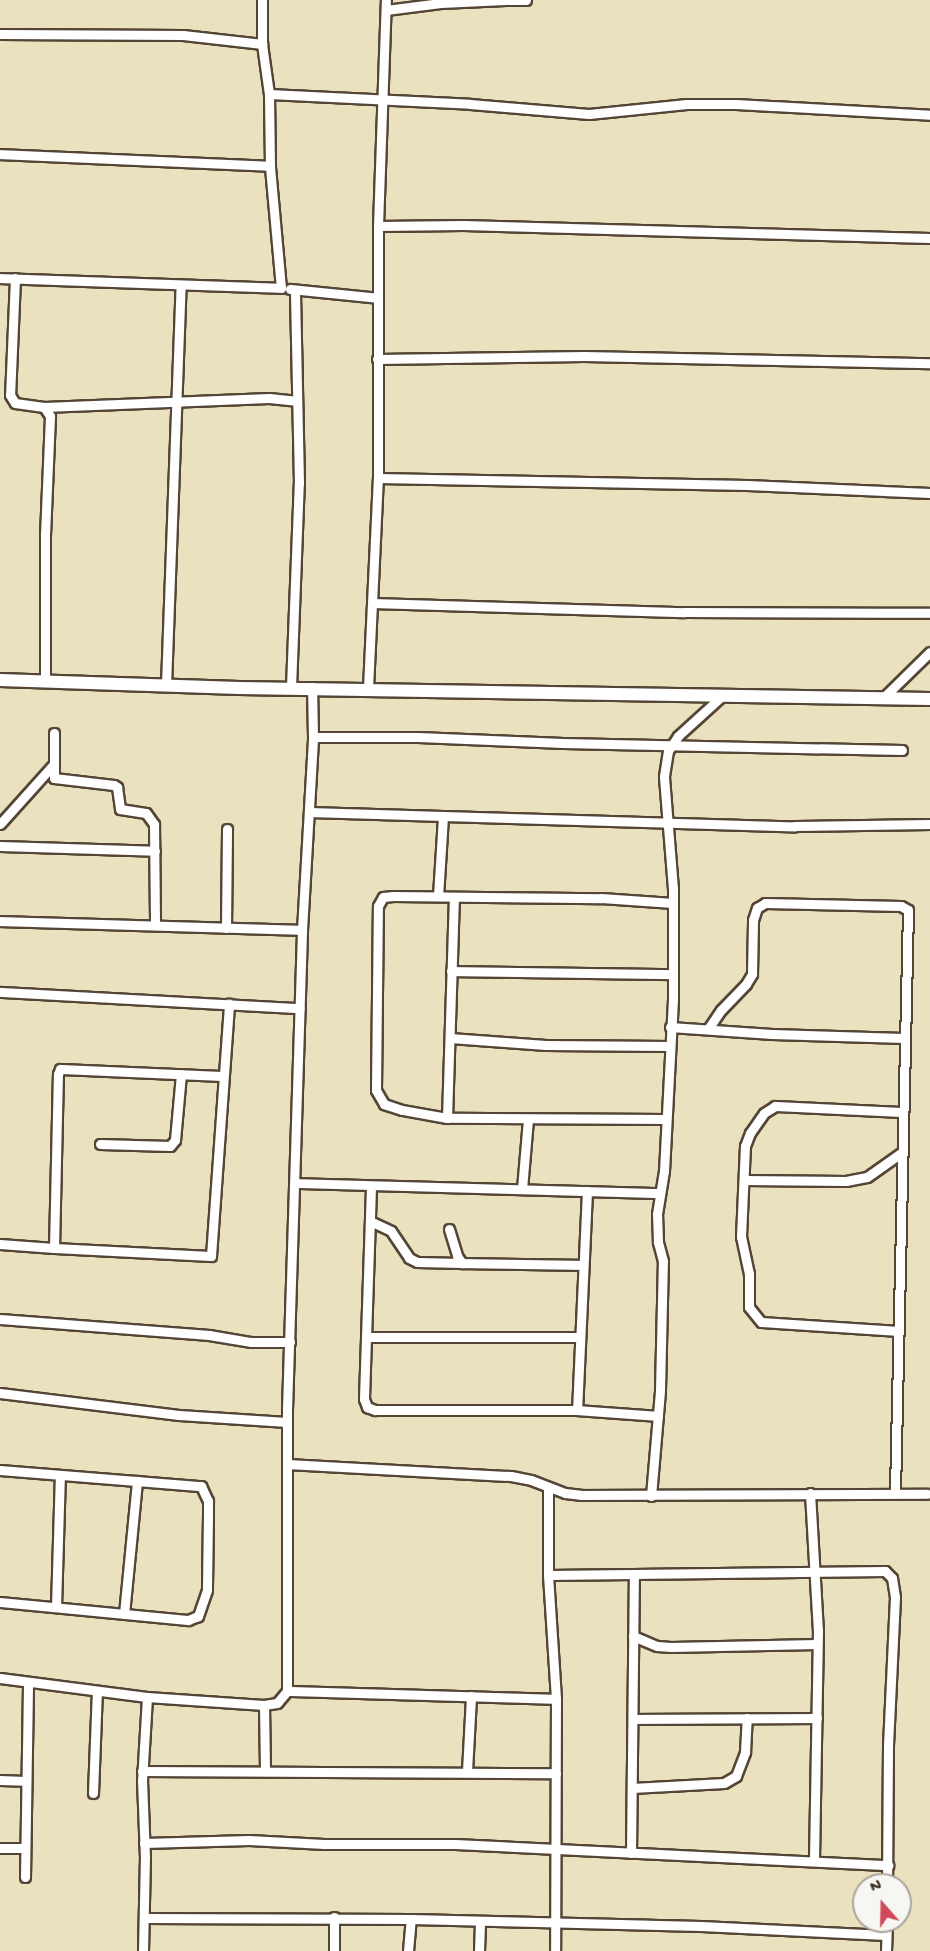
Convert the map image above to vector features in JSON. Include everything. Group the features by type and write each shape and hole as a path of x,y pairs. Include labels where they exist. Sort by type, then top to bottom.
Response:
{"street":[{"path":"262,0 262,44 269,94 270,166 281,288"},
{"path":"368,688 378,478 378,226 386,5 526,0"},
{"path":"0,34 183,35 262,44"},
{"path":"269,94 470,104 589,114 686,104 736,104 930,115"},
{"path":"0,154 270,166"},
{"path":"378,226 463,225 930,238"},
{"path":"0,278 281,288 378,298"},
{"path":"15,278 10,395 15,402 44,407 269,398 297,401"},
{"path":"166,685 181,285"},
{"path":"291,687 299,483 295,290"},
{"path":"377,359 584,356 930,363"},
{"path":"44,407 50,416 45,534 45,680"},
{"path":"378,478 747,485 930,493"},
{"path":"372,603 672,611 930,614"},
{"path":"884,698 930,652"},
{"path":"0,680 930,699"},
{"path":"0,1678 147,1697 264,1705 277,1703 287,1691 287,1422 312,687"},
{"path":"651,1496 658,1416 663,1261 657,1222 659,1193 664,1171 673,974 673,903 669,820 664,776 668,751 691,723 722,696"},
{"path":"54,733 52,775 57,780 114,785 117,788 120,809 146,813 154,824 155,924"},
{"path":"312,737 418,737 902,750"},
{"path":"0,824 52,765"},
{"path":"309,812 442,817 669,820 795,826 930,824"},
{"path":"438,896 442,817"},
{"path":"226,928 227,829"},
{"path":"0,846 154,851"},
{"path":"666,1119 447,1118 402,1110 384,1104 376,1090 378,906 383,897 393,896 601,898 673,903"},
{"path":"447,1118 454,897"},
{"path":"708,1029 752,974 753,920 757,908 765,903 901,906 908,910 895,1493"},
{"path":"0,921 302,930"},
{"path":"451,971 673,974"},
{"path":"0,992 300,1008"},
{"path":"0,1244 211,1256 229,1005"},
{"path":"670,1027 772,1034 904,1038"},
{"path":"450,1038 546,1045 669,1046"},
{"path":"54,1248 58,1074 60,1070 223,1076"},
{"path":"100,1144 170,1146 175,1140 181,1074"},
{"path":"899,1331 761,1322 749,1307 749,1274 741,1237 745,1146 750,1133 764,1113 775,1106 902,1112"},
{"path":"522,1189 528,1119"},
{"path":"744,1180 846,1181 867,1177 901,1153"},
{"path":"295,1183 371,1187 659,1193"},
{"path":"371,1187 363,1399 367,1407 375,1410 577,1410 658,1416"},
{"path":"577,1410 587,1191"},
{"path":"370,1221 391,1231 409,1258 417,1262 583,1265"},
{"path":"449,1229 457,1256 462,1263"},
{"path":"0,1319 209,1335 251,1342 290,1342"},
{"path":"367,1337 579,1337"},
{"path":"0,1393 179,1415 287,1422"},
{"path":"287,1464 511,1476 582,1496 927,1494"},
{"path":"0,1470 201,1486 206,1492 208,1508 207,1590 198,1616 188,1620 0,1602"},
{"path":"56,1607 60,1476"},
{"path":"124,1614 137,1481"},
{"path":"548,1488 548,1575 556,1700 555,1951"},
{"path":"810,1493 818,1644 814,1860"},
{"path":"548,1575 885,1570 892,1578 895,1597 888,1746 888,1873"},
{"path":"631,1853 634,1574"},
{"path":"633,1636 657,1646 671,1647 818,1644"},
{"path":"25,1876 28,1683"},
{"path":"93,1793 97,1691"},
{"path":"287,1691 556,1700"},
{"path":"467,1772 471,1696"},
{"path":"143,1951 142,1771 147,1697"},
{"path":"264,1705 266,1770"},
{"path":"632,1788 724,1783 736,1776 745,1752 747,1718"},
{"path":"633,1719 818,1718"},
{"path":"142,1771 556,1773"},
{"path":"0,1780 25,1781"},
{"path":"144,1843 249,1840 324,1844 455,1844 888,1865"},
{"path":"0,1848 25,1848"},
{"path":"144,1918 334,1917 712,1927 886,1935 886,1951"},
{"path":"334,1917 334,1951"},
{"path":"408,1951 411,1919"},
{"path":"479,1951 480,1921"}]}
